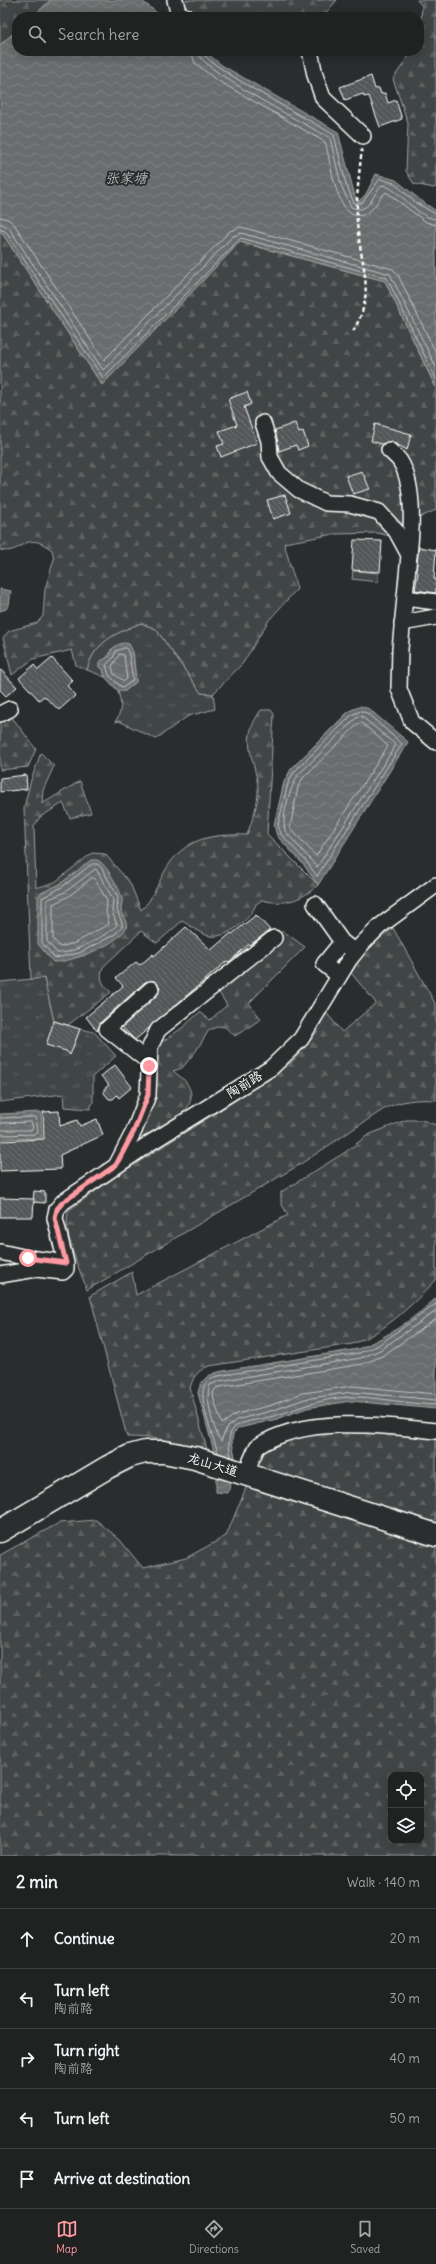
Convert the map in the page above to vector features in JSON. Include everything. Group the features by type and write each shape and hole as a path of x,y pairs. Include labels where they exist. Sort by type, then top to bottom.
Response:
{"main road":[{"name":"龙山大道","path":"0,1531 108,1467 130,1456 145,1452 164,1452 195,1458 436,1535"}],"street":[{"path":"175,0 178,12"},
{"path":"311,56 315,75 323,98 363,136"},
{"path":"262,424 270,450 270,457 279,472 299,490 326,503 350,504 379,512 396,531 409,555"},
{"path":"389,450 400,461 408,484 412,523 402,623 399,689 412,722 436,742"},
{"path":"405,598 436,602"},
{"path":"402,623 436,616"},
{"name":"陶前路","path":"66,1263 55,1218 57,1209 63,1202 116,1165 272,1068 301,1039 355,952 380,926 436,885"},
{"path":"315,904 342,942 355,952"},
{"path":"116,1165 134,1131 148,1095 150,1047 158,1030 274,938"},
{"path":"339,976 324,964 342,942"},
{"path":"149,1062 107,1029 150,989"},
{"path":"0,1252 28,1258 66,1263 66,1269 63,1272 36,1269 0,1275"},
{"path":"244,1474 257,1447 291,1432 359,1425 397,1425 436,1431"}],"path":[{"path":"353,331 364,308 366,284 357,224 363,136"}],"green space":[{"path":"0,0 51,0 38,12 12,12 12,34 0,45"},
{"path":"178,0 337,0 326,12 191,12 179,4"},
{"path":"417,0 436,0 436,187 434,188 414,184 406,171 408,123 393,79 409,56 424,56 424,12 422,12 422,6"},
{"path":"0,230 102,385 240,242 385,281 436,388 436,510 416,519 406,540 378,533 335,534 284,543 297,589 269,620 243,663 213,694 201,693 156,629 141,623 123,630 101,645 90,660 87,670 76,665 72,650 33,659 12,675 3,638 9,631 37,623 43,616 45,589 54,559 52,550 43,544 35,542 29,542 8,551 0,550"},
{"path":"353,571 378,573 378,582 352,579"},
{"path":"141,623 156,629 201,693 213,694 215,709 188,716 156,739 119,721 115,722 118,718 121,706 118,691 125,691 136,682 133,652 111,649 103,665 105,677 87,670 90,660 101,645 123,630"},
{"path":"261,710 271,710 274,714 267,834 318,885 306,895 285,902 270,902 262,900 256,904 249,916 238,927 217,936 210,936 199,932 182,921 157,943 141,931 103,967 101,978 105,987 111,992 68,1025 54,1021 44,978 31,979 24,807 31,780 41,753 54,766 43,790 42,804 80,781 91,813 70,818 63,803 40,817 34,826 36,888 55,882 92,853 105,854 130,883 141,910 152,897 165,871 173,860 190,844 222,835 247,835 255,811 258,793 249,739 254,721"},
{"path":"11,716 36,749 28,767 0,770 0,721"},
{"path":"393,928 436,1005 436,1100 409,1101 384,1109 299,1165 87,1290 69,1239 67,1218 69,1210 118,1175 236,1100 293,1061 317,1032 325,1011 342,1032 376,1003 351,973 370,948"},
{"path":"283,931 305,947 249,1003 261,1019 235,1036 225,1027 219,1026 209,1030 196,1051 182,1068 173,1071 184,1080 189,1088 191,1095 187,1107 178,1118 171,1123 149,1137 138,1141 135,1138 150,1111 156,1046 182,1028 200,1012 210,1020 227,1005 216,988"},
{"path":"44,978 54,1021 71,1052 80,1029 94,1032 116,1056 93,1076 93,1102 90,1109 64,1107 63,1094 0,1102 0,982"},
{"path":"406,1120 422,1120 436,1125 436,1280 408,1308 387,1325 364,1339 352,1344 209,1366 199,1372 194,1377 190,1388 208,1453 188,1445 168,1440 127,1437 90,1296 132,1272 136,1295 288,1215 281,1203 281,1192 344,1153 368,1135"},
{"path":"321,1429 436,1434 436,1856 0,1856 0,1555 59,1523 96,1520 119,1539 143,1568 186,1558 226,1536 262,1449"}],"water":[{"path":"51,0 141,0 156,12 38,12"},
{"name":"张家塘","path":"12,34 12,56 210,56 223,66 338,132 356,200 359,201 366,194 376,174 396,180 436,211 436,388 385,281 240,242 102,385 0,230 0,45"},
{"path":"0,589 11,591 9,605 6,609 0,611"},
{"path":"124,643 129,644 133,652 136,682 125,691 118,691 105,677 103,669 99,667 99,662 110,656 114,647"},
{"path":"361,706 369,709 408,742 318,885 303,864 277,836 274,825 284,782 291,769 349,711"},
{"path":"91,860 97,860 104,866 121,894 121,910 126,922 125,930 120,936 92,952 70,960 53,962 38,944 38,897 41,893 60,884"},
{"path":"41,1112 42,1138 0,1139 0,1114"},
{"path":"436,1298 436,1409 351,1401 307,1408 277,1419 239,1428 233,1434 232,1442 236,1462 228,1493 216,1492 216,1459 198,1393 201,1384 206,1378 210,1375 223,1371 358,1349 368,1345 399,1327"}],"building":[{"path":"371,76 375,89 379,88 381,94 385,93 388,103 396,100 402,119 380,127 369,96 364,97 363,94 345,100 340,87"},
{"path":"247,392 251,404 244,407 257,443 221,457 217,446 224,444 219,431 237,425 228,399"},
{"path":"295,423 299,433 303,431 308,446 298,450 296,445 279,451 275,430"},
{"path":"375,424 411,434 407,450 391,441 382,444 371,441"},
{"path":"362,471 370,489 353,494 346,476"},
{"path":"285,495 291,513 273,519 267,500"},
{"path":"354,540 382,541 380,572 352,570"},
{"path":"419,547 436,550 434,579 436,579 436,593 415,590 418,572 416,571"},
{"path":"52,658 73,681 67,686 76,695 59,710 44,696 39,700 19,678 34,665 38,670"},
{"path":"0,669 17,687 6,696 0,690"},
{"path":"26,775 27,789 0,792 0,778"},
{"path":"256,915 270,930 250,945 249,944 229,962 227,961 135,1040 122,1027 157,995 160,987 154,981 145,982 101,1022 97,1031 86,1017 123,986 116,978 136,962 140,965 153,954 154,956 186,927 211,950"},
{"path":"54,1021 80,1029 70,1055 66,1051 46,1045"},
{"path":"115,1065 132,1087 119,1098 117,1095 113,1099 109,1099 104,1093 104,1089 109,1085 101,1076"},
{"path":"59,1111 60,1126 77,1120 80,1126 97,1119 103,1135 60,1155 61,1169 0,1171 0,1141 44,1139 43,1112"},
{"path":"34,1191 45,1192 45,1203 33,1202"},
{"path":"0,1198 34,1199 33,1217 0,1217"}],"route":[{"path":"28,1258 66,1263 63,1244 55,1218 57,1209 63,1202 79,1190 116,1165 134,1131 148,1095 149,1066"}]}
